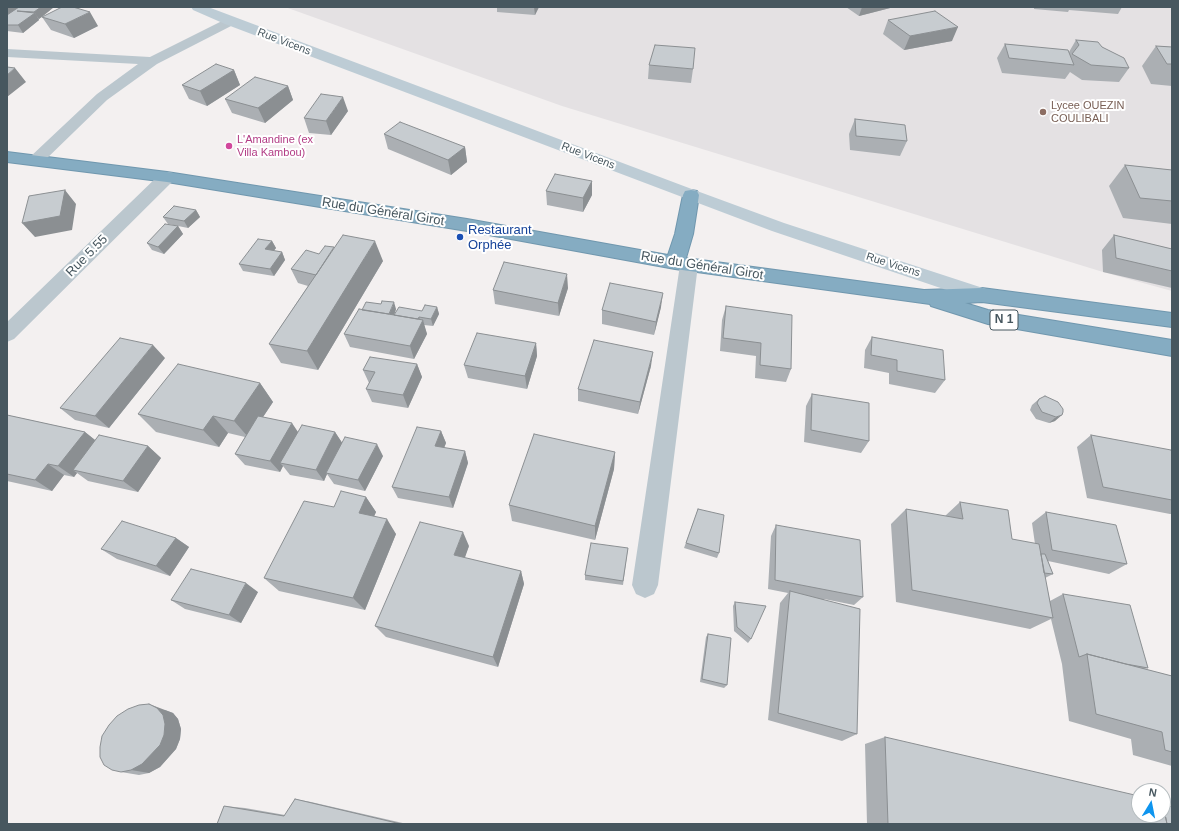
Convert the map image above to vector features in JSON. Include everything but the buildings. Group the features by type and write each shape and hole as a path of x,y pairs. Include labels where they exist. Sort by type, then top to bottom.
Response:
{"highway":[{"name":"Rue du Général Girot","path":"7,157 167,177 459,224 682,264 924,296"},
{"path":"682,264 684,234 691,196"},
{"name":"N 1","path":"924,296 982,295 1172,320"},
{"name":"N 1","path":"924,296 988,317 1087,332 1172,348"}],"street":[{"name":"Rue Vicens","path":"197,7 230,21 691,196 793,232 982,295"},
{"path":"36,160 102,98 152,62 230,21"},
{"path":"7,53 152,62"},
{"name":"Rue 5.55","path":"7,334 167,177"},
{"path":"645,585 682,264"}],"shaded area":[{"path":"285,7 1172,7 1172,291 1103,272 562,106"}],"place":[{"name":"Lycee OUEZIN COULIBALI","path":"1043,112"},
{"name":"L'Amandine (ex Villa Kambou)","path":"229,146"},
{"name":"Restaurant Orphée","path":"460,237"}]}
